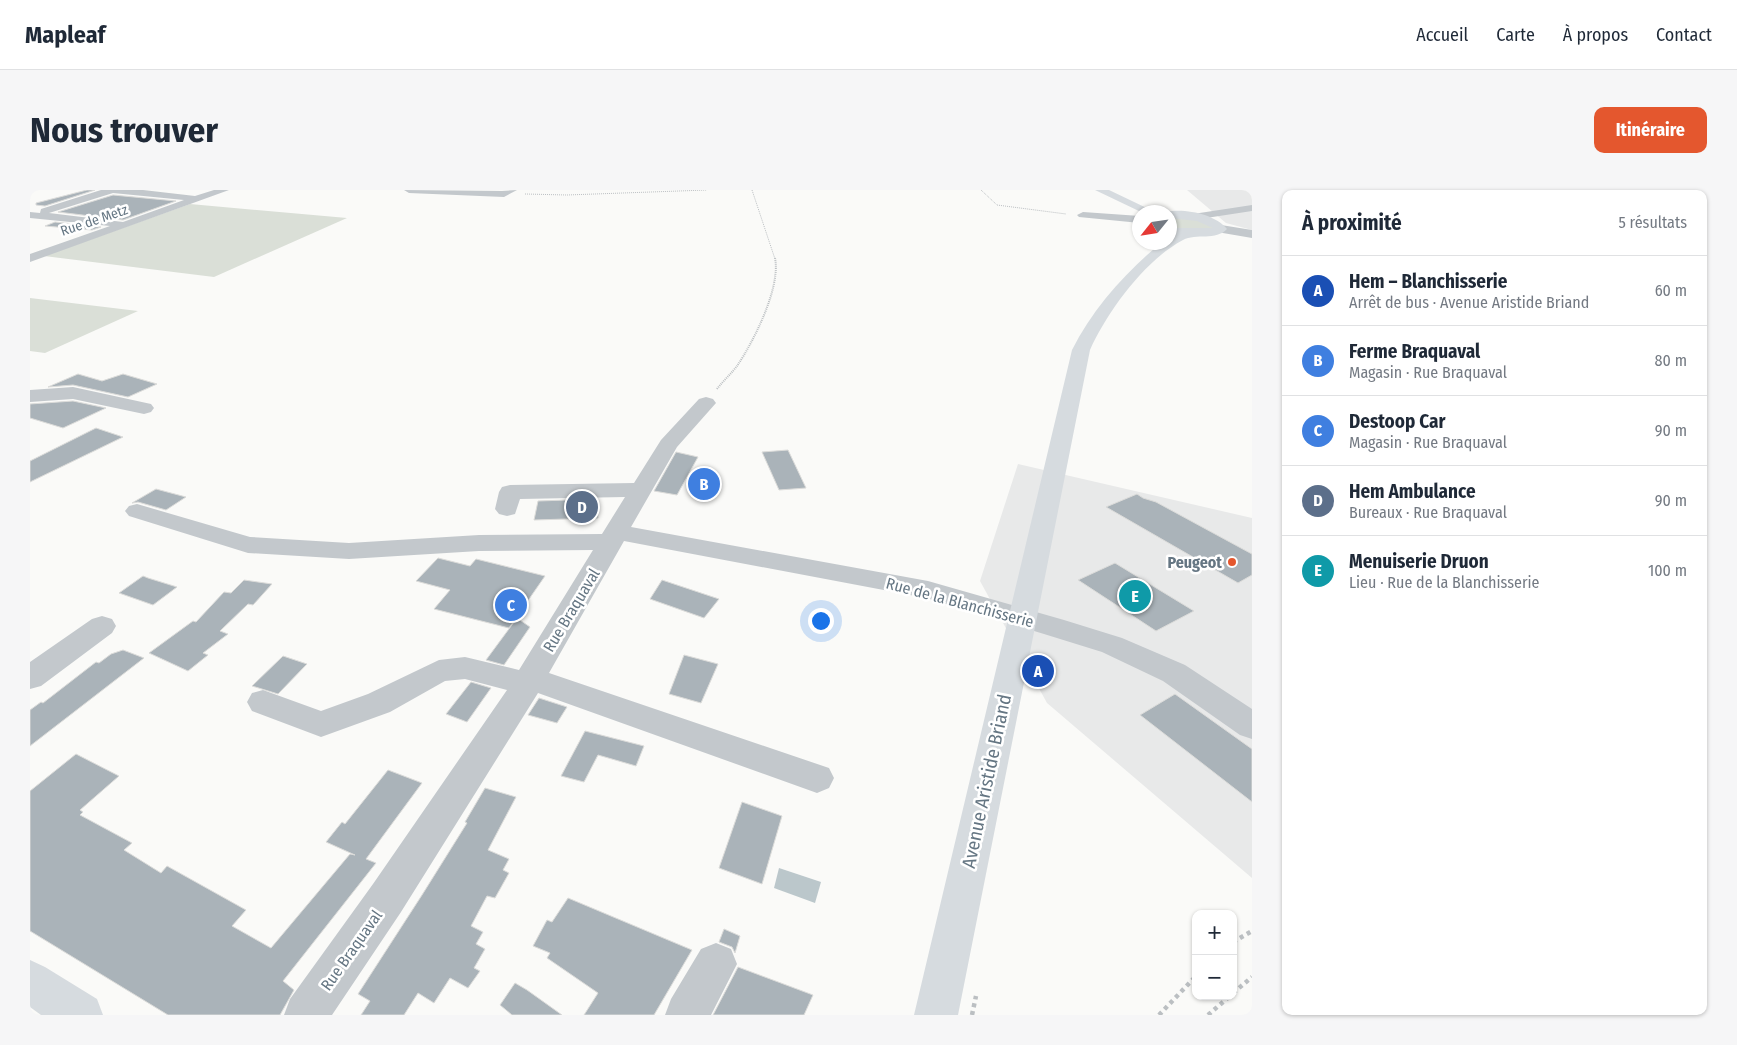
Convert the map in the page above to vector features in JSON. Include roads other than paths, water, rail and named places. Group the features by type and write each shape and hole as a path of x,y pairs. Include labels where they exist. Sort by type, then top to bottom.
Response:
{"main road":[{"path":"1100,190 1132,205"},
{"path":"1125,202 1136,205"},
{"path":"1177,216 1193,217 1218,226 1214,232 1198,233 1177,230"},
{"name":"Avenue Aristide Briand","path":"1177,238 1198,233"},
{"name":"Avenue Aristide Briand","path":"936,1015 1081,350 1100,315 1158,250"},
{"path":"30,982 81,1015"}],"street":[{"path":"31,215 112,190 200,198"},
{"name":"Rue de Metz","path":"30,258 224,190"},
{"path":"409,190 508,192"},
{"path":"1193,217 1252,208"},
{"path":"1233,212 1216,220 1218,226 1252,234"},
{"path":"31,215 127,224"},
{"path":"1083,215 1132,219"},
{"path":"35,393 73,392 144,408"},
{"name":"Rue Braquaval","path":"306,1015 387,898 528,681 668,444 706,403"},
{"path":"507,509 510,492 641,490"},
{"name":"Rue de la Blanchisserie","path":"137,511 248,545 349,551 614,537 928,590 1022,617 1140,656 1174,673 1252,726"},
{"path":"30,678 102,626"},
{"path":"263,702 321,724 379,703 439,671 465,668 528,681 817,778"},
{"path":"687,1015 716,964"}],"place":[{"name":"Ferme Braquaval","path":"704,484"},
{"name":"Hem Ambulance","path":"582,507"},
{"name":"Peugeot","path":"1232,562"},
{"name":"Menuiserie Druon","path":"1135,596"},
{"name":"Destoop Car","path":"511,605"},
{"name":"Hem – Blanchisserie","path":"1038,671"}]}
